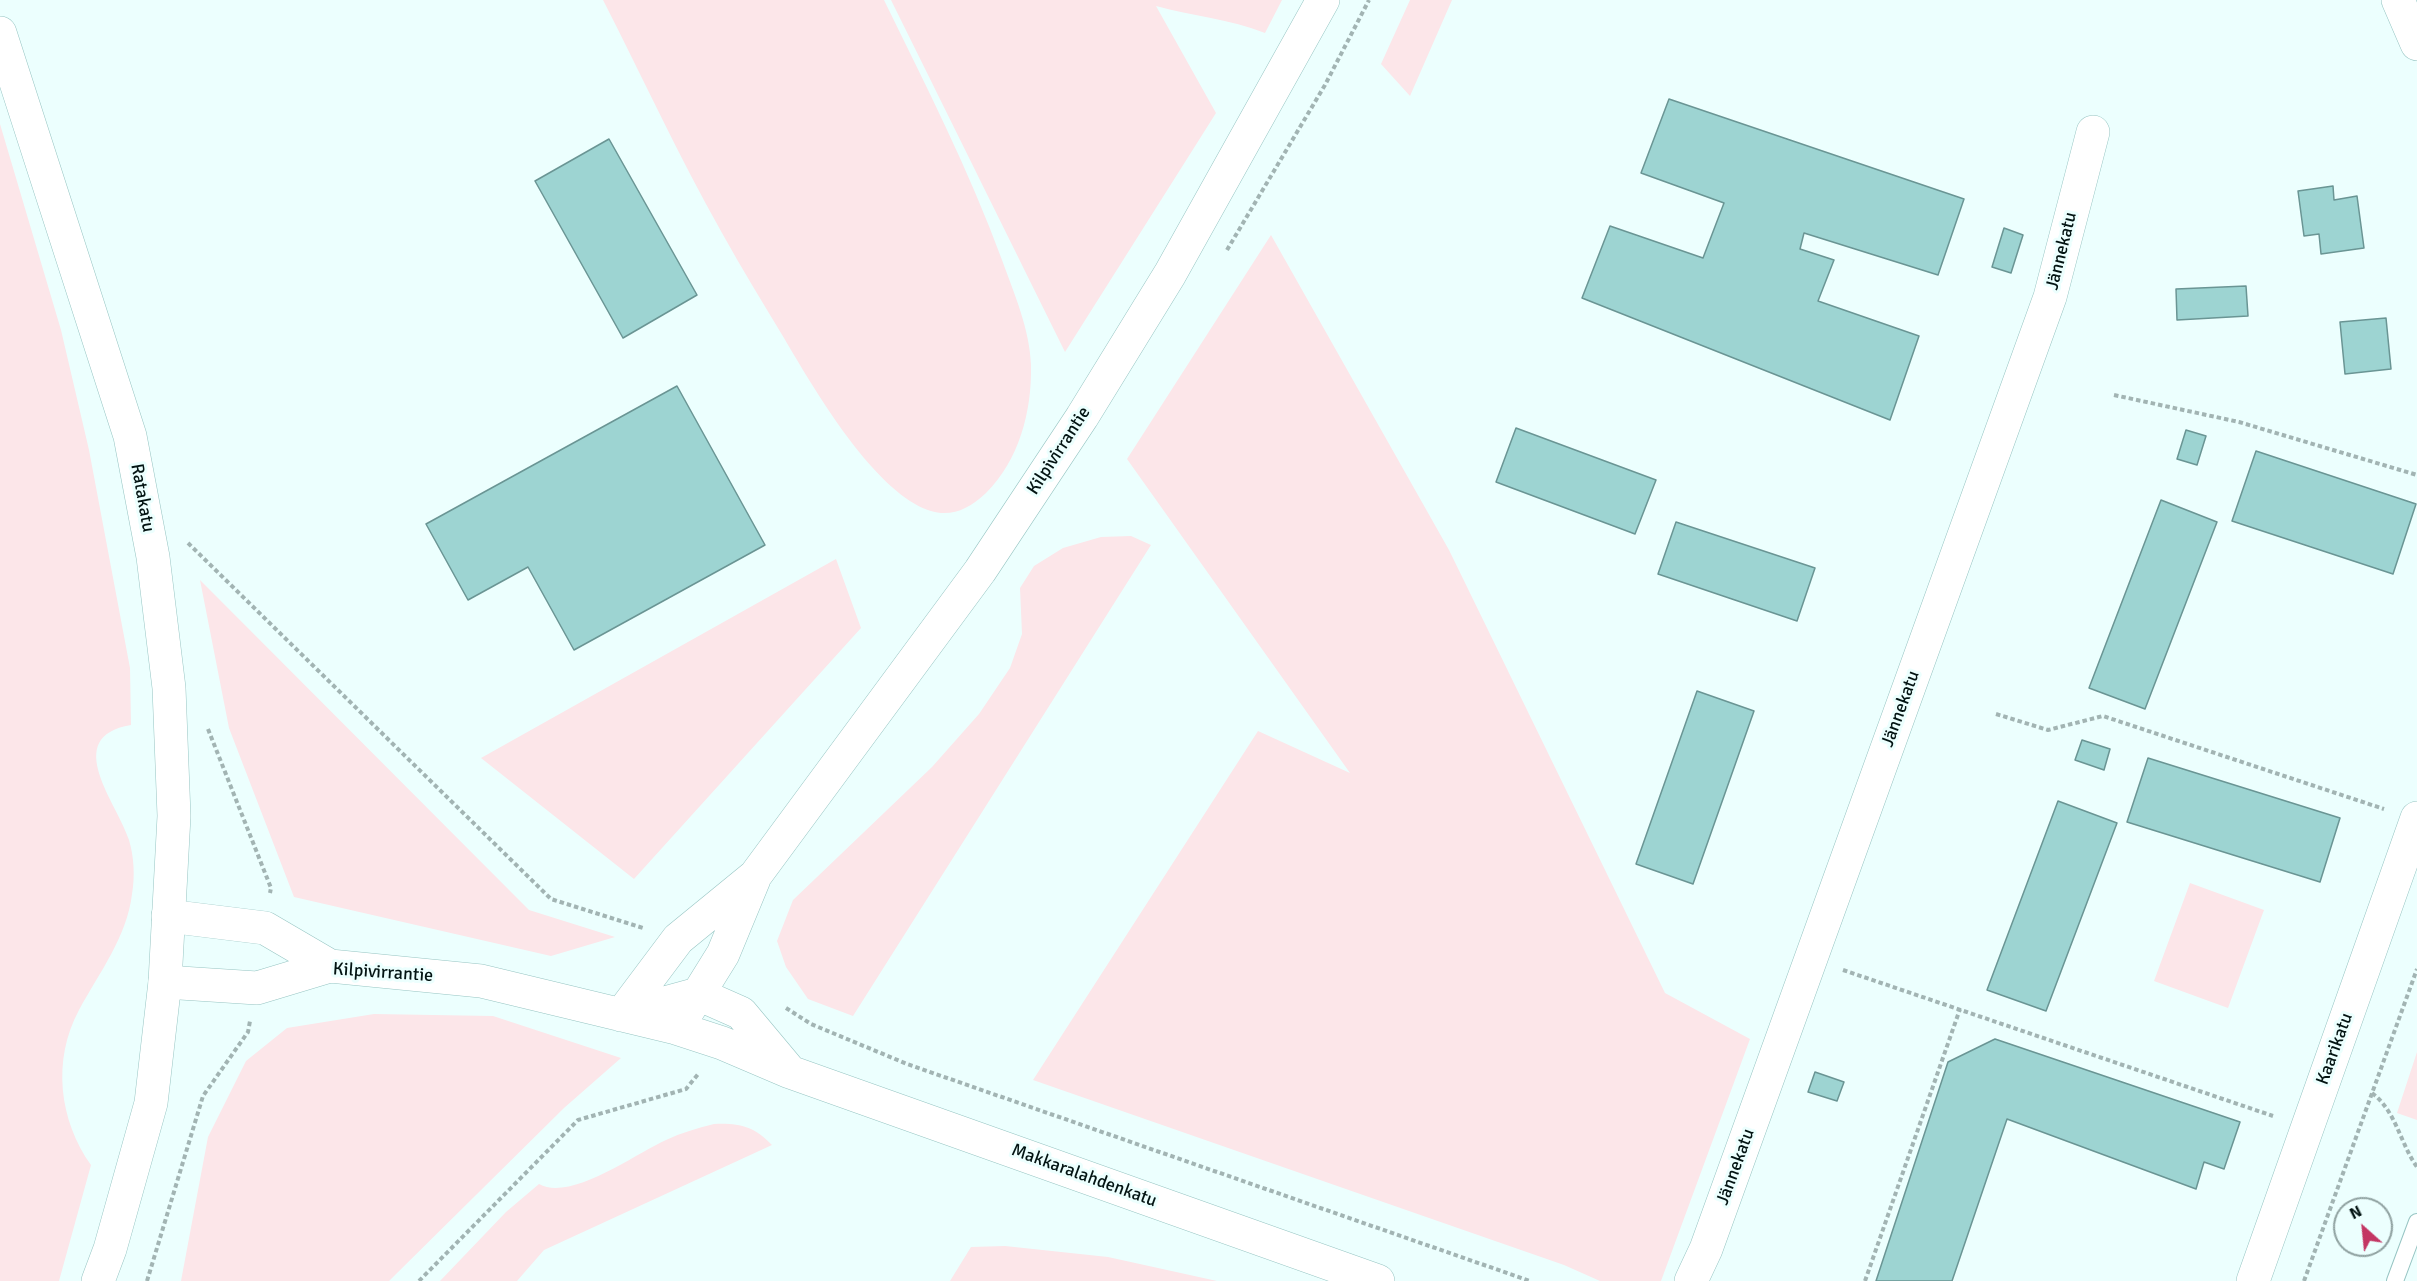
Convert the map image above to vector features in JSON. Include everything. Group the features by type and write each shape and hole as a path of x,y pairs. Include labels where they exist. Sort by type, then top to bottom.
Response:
{"street":[{"name":"Kilpivirrantie","path":"165,982 257,988 330,966 481,981 676,1029 723,954 755,876 973,580 1082,417 1200,222 1323,0"},
{"path":"2397,0 2417,44"},
{"name":"Ratakatu","path":"0,33 130,436 153,557 169,688 174,816 165,982"},
{"name":"Jännekatu","path":"1691,1281 1707,1249 2050,297 2093,132"},
{"name":"Kaarikatu","path":"2253,1281 2417,818"},
{"name":"Kilpivirrantie","path":"621,1015 678,939 755,876"},
{"path":"168,916 265,928 330,966"},
{"path":"98,1281 110,1249 151,1102 165,982"},
{"path":"621,1015 698,994 741,1013 790,1072"},
{"name":"Makkaralahdenkatu","path":"676,1029 722,1043 790,1072 1378,1281"}],"lane":[{"path":"2394,1281 2417,1222"}],"path":[{"path":"2114,395 2239,422 2417,475"},
{"path":"181,536 551,899 678,939"},
{"path":"1996,714 2048,730 2103,716 2417,818"},
{"path":"1811,960 2307,1127"},
{"path":"2304,1281 2417,969"},
{"path":"784,1006 812,1024 907,1064 1530,1281"},
{"path":"1865,1281 1960,1009"},
{"path":"419,1281 578,1119 686,1089 722,1043"},
{"path":"2372,1092 2385,1102 2417,1167"}],"shaded area":[{"path":"603,0 884,0 976,194 1016,298 1028,338 1031,383 1021,434 1007,466 978,500 961,510 952,512 934,512 925,509 896,490 859,452 825,405 722,233"},
{"path":"891,0 1282,0 1265,33 1238,24 1156,6 1216,113 1065,352"},
{"path":"1410,0 1452,0 1410,96 1381,64"},
{"path":"0,124 61,330 89,450 130,668 131,725 110,732 99,743 96,757 99,774 129,840 133,860 133,887 129,910 118,940 79,1010 70,1029 65,1049 62,1069 66,1109 80,1147 91,1165 59,1281 0,1281"},
{"path":"1271,235 1449,550 1665,993 1750,1039 1661,1281 1600,1281 1564,1265 1033,1080 1258,731 1350,773 1127,459"},
{"path":"1131,536 1151,545 853,1016 808,999 786,967 777,941 793,900 932,767 979,714 1010,668 1022,634 1020,588 1034,566 1063,548 1101,537"},
{"path":"836,559 861,628 634,879 481,758"},
{"path":"200,580 529,910 615,937 551,956 294,897 229,728"},
{"path":"2190,883 2264,910 2228,1008 2154,981"},
{"path":"374,1014 493,1016 621,1058 564,1108 389,1281 181,1281 208,1137 246,1061 287,1028"},
{"path":"2417,1052 2417,1120 2397,1113"},
{"path":"714,1124 746,1127 772,1145 544,1250 517,1281 440,1281 506,1212 539,1184 552,1188 568,1187 585,1182 672,1137"},
{"path":"1005,1246 1108,1257 1217,1281 950,1281 971,1247"}],"building":[{"path":"1669,99 1964,199 1938,275 1804,233 1800,249 1834,260 1818,301 1919,336 1890,420 1582,298 1610,226 1703,258 1724,203 1641,173"},
{"path":"609,139 697,295 623,338 535,181"},
{"path":"2333,186 2334,200 2357,196 2364,248 2321,254 2319,234 2304,236 2298,191"},
{"path":"2004,228 2023,235 2011,273 1992,267"},
{"path":"2246,286 2248,316 2177,320 2176,289"},
{"path":"2386,318 2391,369 2345,374 2340,322"},
{"path":"677,386 765,545 574,650 528,567 468,600 426,524"},
{"path":"1516,428 1656,480 1635,534 1496,482"},
{"path":"2186,430 2206,436 2197,465 2177,459"},
{"path":"2256,451 2416,504 2393,574 2232,521"},
{"path":"2161,500 2217,522 2145,709 2089,688"},
{"path":"1676,522 1815,568 1797,621 1658,574"},
{"path":"1697,691 1754,711 1693,884 1636,864"},
{"path":"2082,740 2110,749 2104,770 2075,760"},
{"path":"2148,758 2340,818 2320,882 2127,822"},
{"path":"2058,801 2117,823 2046,1011 1987,990"},
{"path":"1995,1039 2240,1122 2224,1169 2204,1162 2196,1189 2007,1119 1952,1281 1876,1281 1948,1062"},
{"path":"1815,1072 1844,1082 1837,1101 1808,1092"}]}
